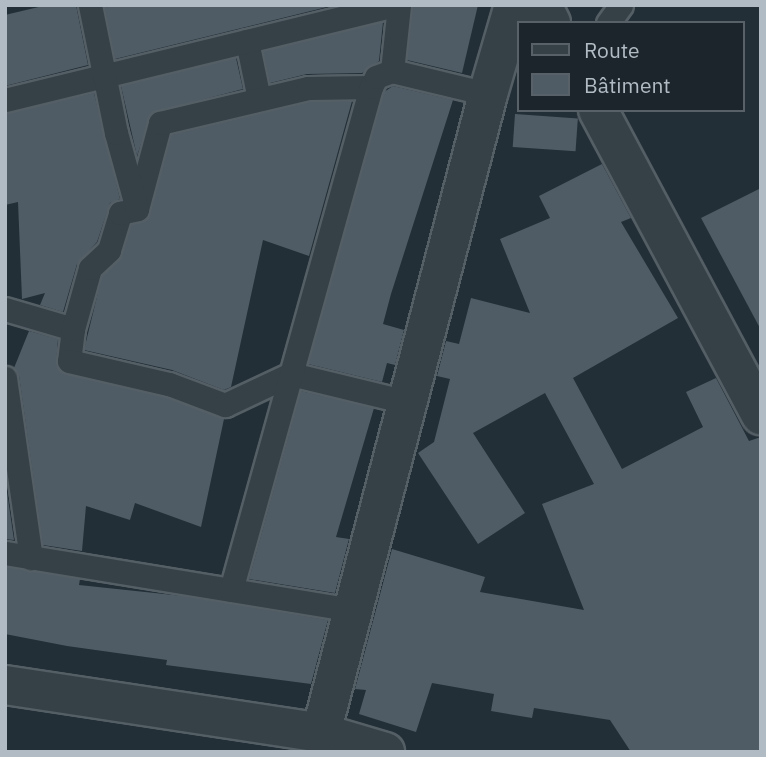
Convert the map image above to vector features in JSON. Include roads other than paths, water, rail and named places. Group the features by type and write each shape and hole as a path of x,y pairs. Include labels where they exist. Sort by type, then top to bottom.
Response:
{"street":[{"path":"321,733 488,94 514,5"},
{"path":"541,5 550,21"},
{"path":"599,112 761,415"},
{"path":"5,685 321,733 385,752"}],"lane":[{"path":"90,5 104,77 136,209"},
{"path":"609,21 621,5"},
{"path":"5,100 392,6 393,71"},
{"path":"247,41 259,99"},
{"path":"231,590 376,77 393,71 488,94"},
{"path":"136,209 160,123 308,88 372,87"},
{"path":"136,209 120,213 109,250 90,268 74,329 69,361 169,384 225,405 291,374 407,402"},
{"path":"5,309 74,329"},
{"path":"5,378 31,558"},
{"path":"5,553 352,610"}]}
